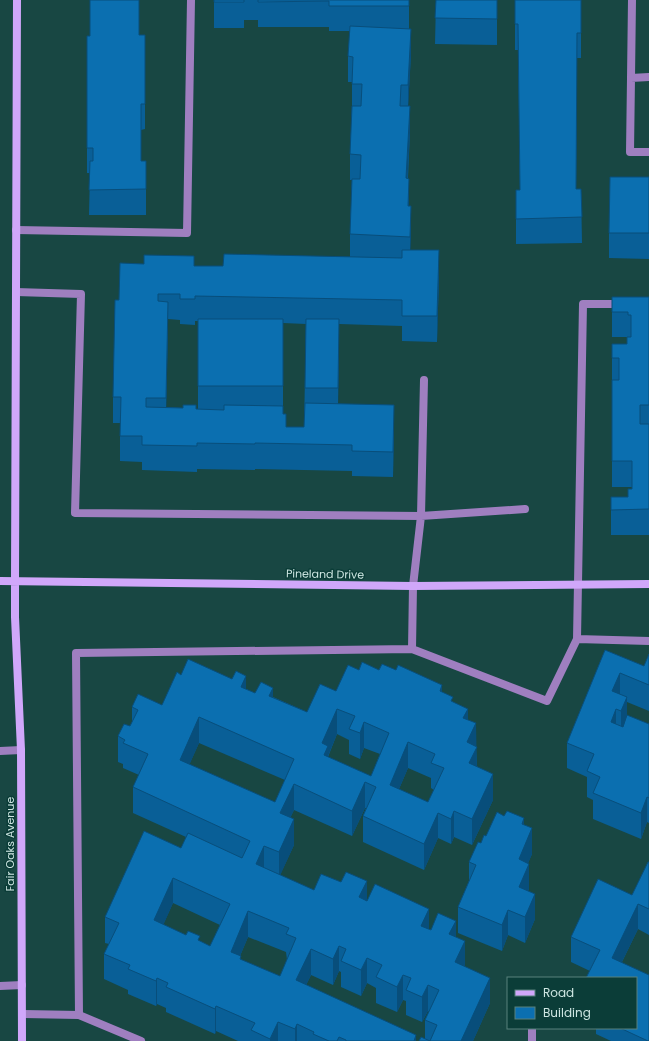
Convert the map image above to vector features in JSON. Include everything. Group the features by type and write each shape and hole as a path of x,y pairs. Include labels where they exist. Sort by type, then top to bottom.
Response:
{"main road":[{"name":"Fair Oaks Avenue","path":"17,0 15,580 21,750 22,1041"},
{"name":"Pineland Drive","path":"0,581 413,586 649,584"}],"lane":[{"path":"16,230 187,233 191,0"},
{"path":"632,0 630,152 649,152"},
{"path":"631,78 649,77"},
{"path":"16,292 81,294 75,513 421,516 525,509"},
{"path":"79,1015 76,653 412,650 547,701 577,638 583,304 627,304"},
{"path":"412,650 413,586 421,516 424,380"},
{"path":"577,638 649,641"},
{"path":"0,751 21,750"},
{"path":"0,986 22,985"},
{"path":"22,1014 79,1015 141,1041"},
{"path":"532,1029 532,1041"}],"building":[{"path":"90,0 139,0 139,35 145,35 145,104 141,104 141,161 146,161 146,189 89,190 90,161 93,161 93,148 87,148 87,36 90,36"},
{"path":"214,0 244,0 244,2 214,2"},
{"path":"258,0 409,0 409,6 329,6 329,1 258,2"},
{"path":"436,0 497,0 497,19 435,18"},
{"path":"515,0 581,0 581,33 577,33 576,189 581,189 582,217 516,219 516,190 520,190 518,24 515,24"},
{"path":"350,26 411,29 408,85 401,85 400,106 410,106 406,178 409,179 408,206 411,206 410,237 350,234 352,179 360,179 361,155 350,154 352,106 361,106 362,84 352,84 353,57 348,56"},
{"path":"610,177 649,177 649,233 609,233"},
{"path":"402,250 439,250 437,316 402,316 402,300 195,296 195,299 180,299 180,294 158,294 158,301 168,302 166,398 146,398 146,407 183,408 183,405 196,405 196,409 224,410 224,405 283,406 283,414 286,414 286,427 304,427 305,403 394,405 393,452 352,451 352,445 197,443 197,446 142,445 142,436 120,436 121,397 113,397 115,300 119,300 120,263 144,264 144,255 194,256 194,266 223,266 224,254 402,258"},
{"path":"612,297 649,297 649,405 640,405 640,424 649,424 649,509 611,510 611,497 628,497 628,489 632,489 632,461 612,461 612,380 619,380 619,358 612,358 612,344 627,344 627,337 631,337 631,315 628,315 628,312 612,312"},
{"path":"198,319 283,319 283,386 198,386"},
{"path":"306,319 339,319 338,388 305,388"},
{"path":"605,650 644,666 649,654 649,685 620,673 612,691 627,697 621,711 616,709 611,722 623,727 627,715 649,724 649,798 647,797 641,813 593,793 600,777 587,771 594,754 567,743"},
{"path":"188,659 232,679 236,671 246,676 241,687 255,693 261,682 273,688 269,696 307,712 320,684 336,691 348,665 359,670 362,662 379,670 382,664 396,670 398,665 442,685 440,691 453,697 451,701 468,709 463,718 476,723 467,742 477,747 469,763 493,774 472,819 454,811 451,819 438,813 424,844 363,816 376,787 365,782 352,811 294,784 280,813 294,819 279,852 264,846 256,864 314,890 321,874 341,882 346,872 367,881 359,897 367,901 375,884 429,909 421,926 431,930 438,913 456,921 449,934 465,941 455,962 490,978 461,1041 430,1041 437,1025 425,1020 439,990 428,985 422,997 406,990 411,978 403,975 397,987 376,977 382,965 367,958 361,970 341,961 346,949 339,946 333,959 311,949 296,980 416,1035 414,1041 346,1041 339,1037 337,1041 329,1041 313,1034 314,1032 297,1024 295,1029 278,1022 270,1039 251,1030 255,1023 216,1006 215,1009 166,987 168,983 157,978 156,981 128,969 130,965 104,954 119,923 105,917 144,831 181,848 188,833 242,858 250,841 133,787 148,754 123,743 125,740 118,736 124,724 130,726 138,710 132,707 138,694 162,705 177,672 181,675","holes":["337,709 355,716 349,729 360,733 364,722 389,733 371,776 324,755 328,746 322,743","199,717 294,759 275,802 180,760","408,742 435,754 431,763 444,768 428,802 390,785","173,878 230,904 210,946 198,940 200,936 188,931 186,935 154,920","248,911 289,928 286,934 296,938 280,976 240,959 241,956 231,952"]},
{"path":"507,811 524,818 522,824 532,828 519,859 529,864 519,887 535,894 525,917 508,910 502,925 458,907 476,865 469,862 478,842 481,843 484,835 486,836 497,812 504,816"},
{"path":"649,862 649,909 638,904 612,958 649,975 649,1041 622,1029 637,1029 637,977 586,977 600,950 571,937 598,879 632,895"},
{"path":"421,1037 430,1041 419,1041"}]}
